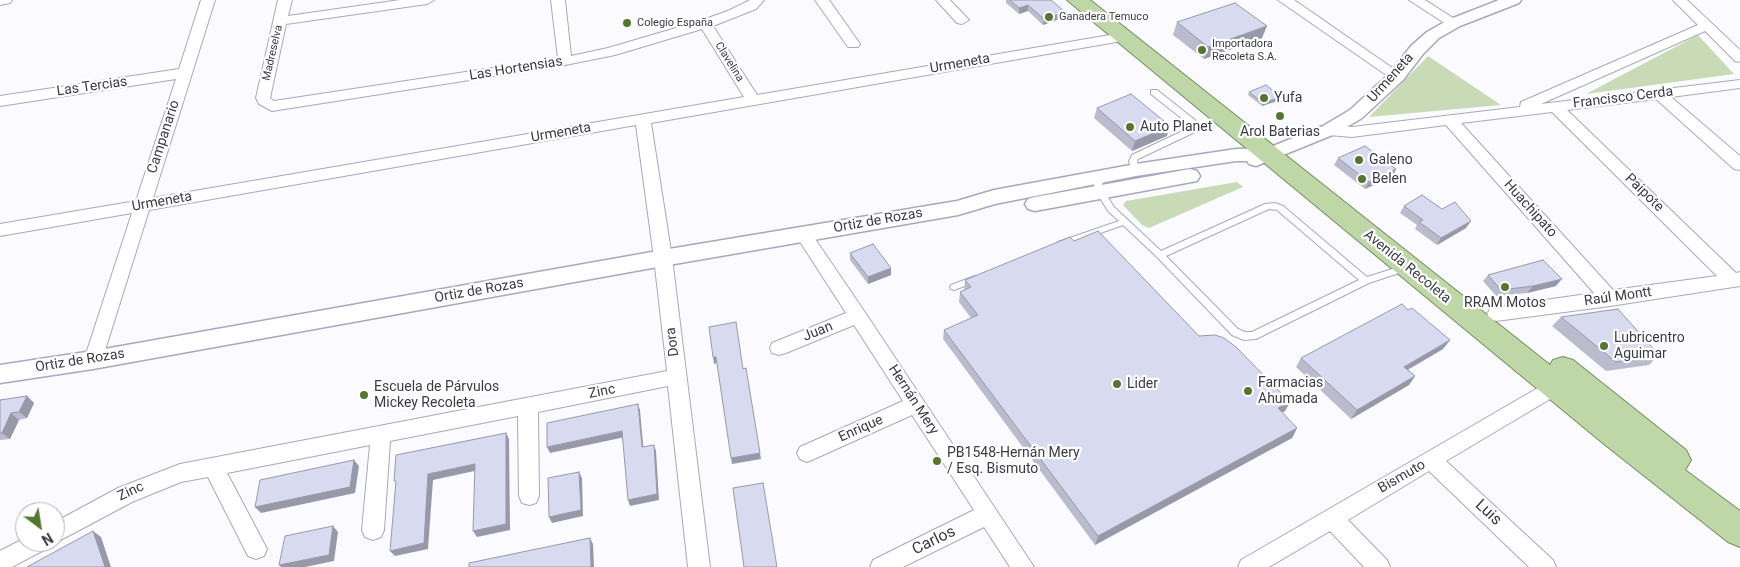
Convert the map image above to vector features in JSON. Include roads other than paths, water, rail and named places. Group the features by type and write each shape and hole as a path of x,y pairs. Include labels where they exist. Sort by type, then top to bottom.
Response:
{"main road":[{"name":"Avenida Recoleta","path":"1077,0 1122,36 1496,314 1645,434 1740,521"},
{"name":"Avenida Recoleta","path":"1102,0 1157,43 1408,267 1616,435 1740,530"},
{"path":"1122,36 1139,37 1157,43"}],"street":[{"path":"0,1 5,0"},
{"name":"Campanario","path":"94,360 208,0"},
{"name":"Madreselva","path":"267,104 263,98 285,0"},
{"path":"280,21 427,0"},
{"path":"558,0 565,61"},
{"name":"Las Hortensias","path":"267,104 278,106 565,61 610,52 705,24 750,6 757,0"},
{"path":"822,0 853,44"},
{"path":"943,0 962,20"},
{"path":"1285,0 1397,76"},
{"path":"1416,0 1454,23"},
{"name":"Urmeneta","path":"1278,151 1329,130 1356,114 1397,76 1428,39 1454,23 1513,0"},
{"path":"1680,0 1740,58"},
{"name":"Clavelina","path":"705,24 753,100"},
{"name":"Francisco Cerda","path":"1507,113 1706,26"},
{"name":"Urmeneta","path":"0,230 1122,36"},
{"name":"Las Tercias","path":"0,101 184,73"},
{"name":"Francisco Cerda","path":"1329,130 1352,132 1740,84"},
{"path":"1659,94 1740,165"},
{"name":"Paipote","path":"1556,107 1736,279"},
{"name":"Dora","path":"643,119 663,258 699,567"},
{"name":"Huachipato","path":"1450,120 1610,299"},
{"name":"Ortiz de Rozas","path":"1100,185 1136,170 1236,155 1278,151"},
{"name":"Ortiz de Rozas","path":"0,374 94,360 663,258 958,208 1002,209 1100,185 1245,165 1278,151"},
{"name":"Hernán Mery","path":"804,234 1023,567"},
{"name":"Raúl Montt","path":"1496,314 1610,299 1736,279"},
{"name":"Juan","path":"778,348 858,316"},
{"name":"Zinc","path":"65,527 144,486 180,473 677,377"},
{"name":"Bismuto","path":"1248,567 1555,386"},
{"name":"Enrique","path":"807,453 916,404"},
{"path":"528,406 529,496"},
{"path":"373,530 382,434"},
{"name":"Luis","path":"1431,460 1545,567"},
{"path":"213,466 256,549"},
{"name":"Carlos","path":"881,567 988,514"},
{"path":"1332,518 1379,567"},
{"path":"0,562 19,552"}],"lane":[{"path":"1136,170 1133,161 1135,157 1195,127 1192,122 1154,92"},
{"path":"1100,185 1111,209 1160,255 1235,332 1244,336 1253,336 1366,281 1408,267"},
{"path":"1160,255 1268,206 1275,206 1280,208 1366,281"},
{"path":"1051,248 1125,222"},
{"path":"954,287 981,277"}],"place":[{"name":"Ganadera Temuco","path":"1049,17"},
{"name":"Colegio España","path":"627,23"},
{"name":"Importadora Recoleta S.A.","path":"1202,50"},
{"name":"Yufa","path":"1264,98"},
{"name":"Arol Baterias","path":"1280,116"},
{"name":"Auto Planet","path":"1130,127"},
{"name":"Galeno","path":"1359,160"},
{"name":"Belen","path":"1362,179"},
{"name":"RRAM Motos","path":"1505,287"},
{"name":"Lubricentro Aguimar","path":"1604,346"},
{"name":"Lider","path":"1117,384"},
{"name":"Farmacias Ahumada","path":"1248,391"},
{"name":"Escuela de Párvulos Mickey Recoleta","path":"364,395"},
{"name":"PB1548-Hernán Mery / Esq. Bismuto","path":"937,461"}]}
